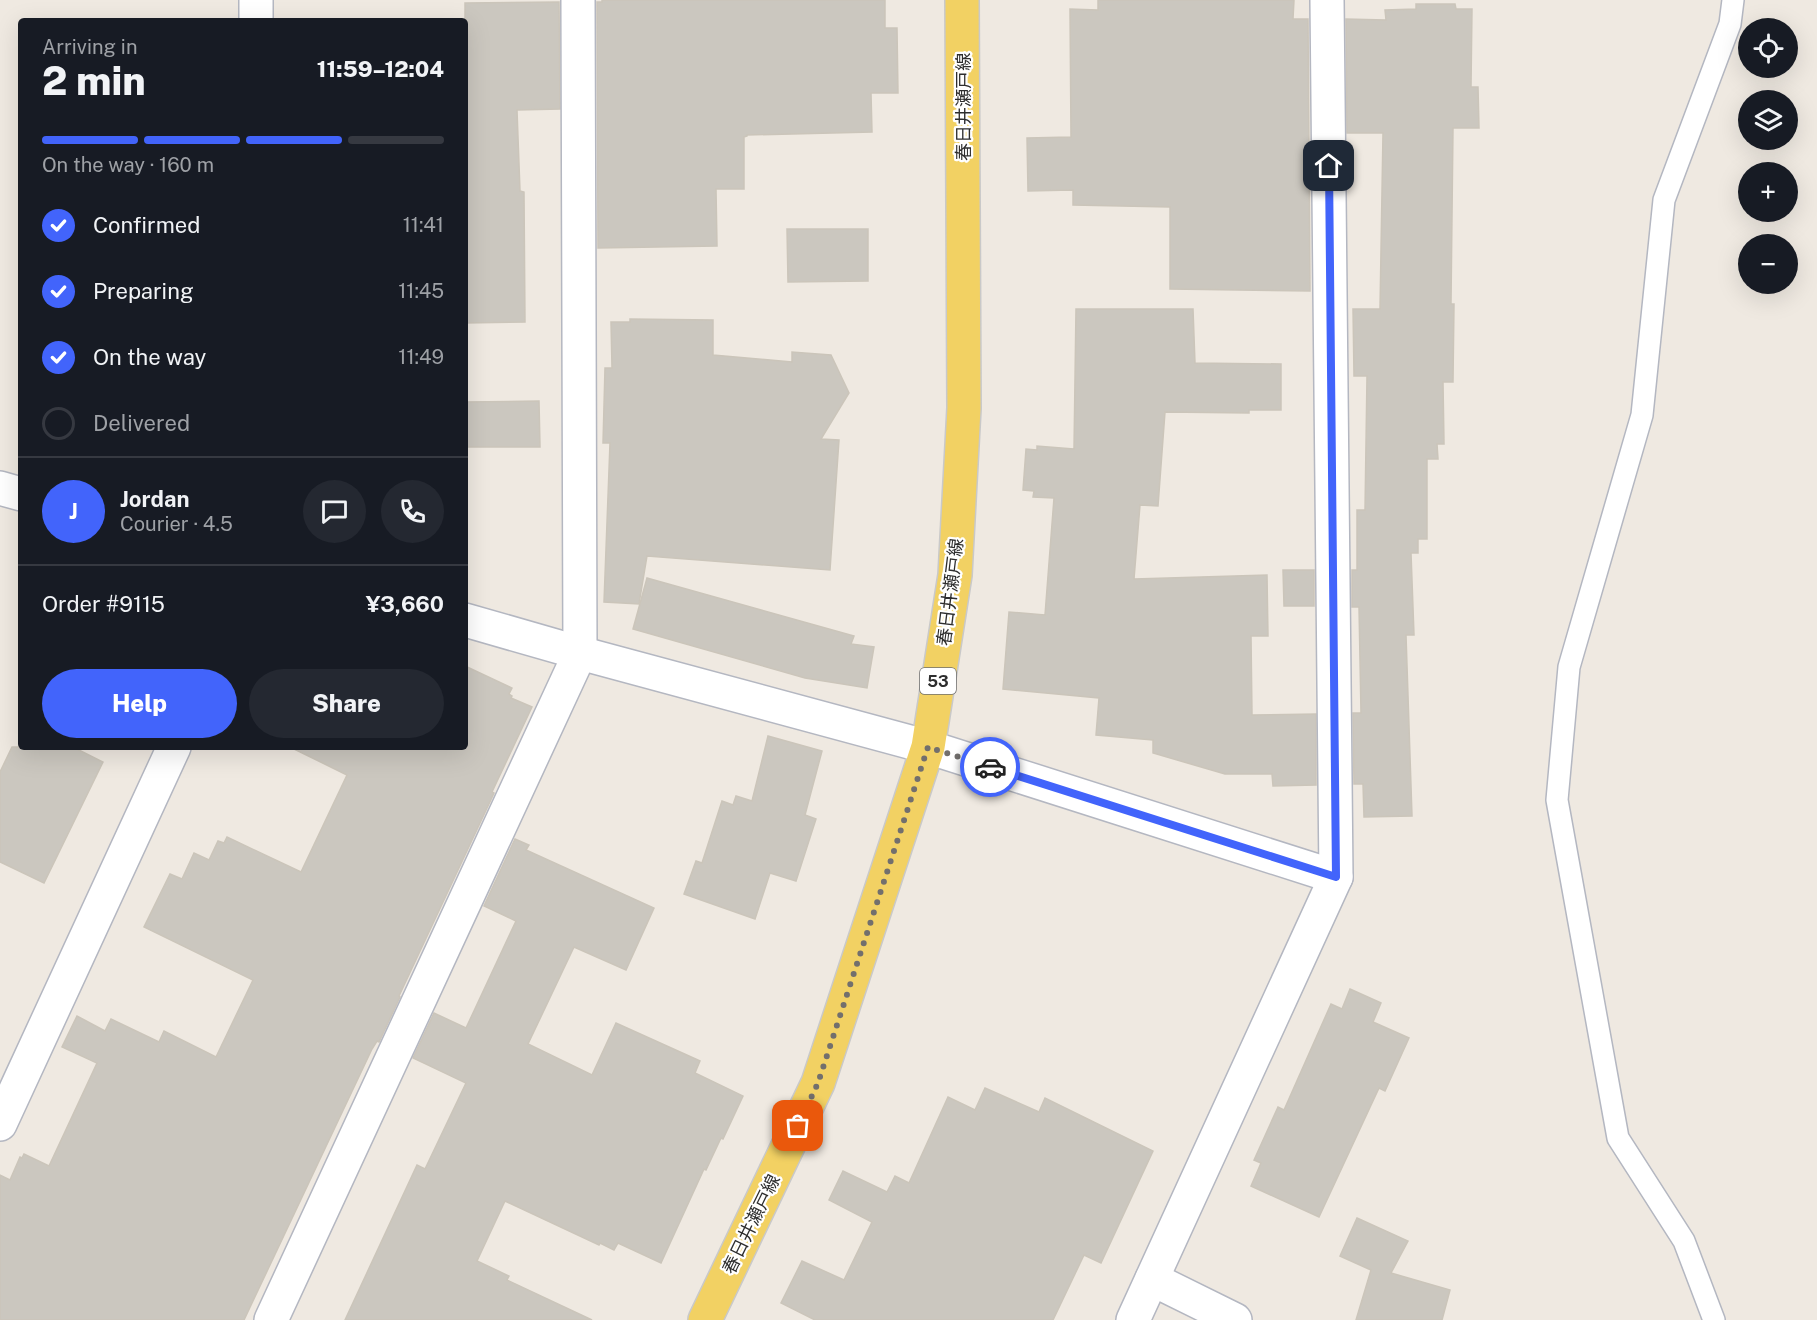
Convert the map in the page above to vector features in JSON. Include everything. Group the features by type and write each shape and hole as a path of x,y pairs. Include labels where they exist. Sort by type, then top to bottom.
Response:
{"main road":[{"name":"春日井瀬戸線","path":"705,1320 818,1083 928,747 955,575 964,408 962,0"}],"street":[{"path":"256,0 256,18"},
{"path":"271,1320 580,653 578,0"},
{"path":"1133,1320 1336,877 1327,0"},
{"path":"0,488 18,493"},
{"path":"468,621 928,747 1336,877"},
{"path":"0,1124 173,750"},
{"path":"1152,1279 1235,1320"}],"lane":[{"path":"1714,1320 1684,1241 1618,1138 1557,800 1569,667 1642,415 1664,200 1730,24 1732,0"}],"building":[{"path":"602,0 885,0 885,28 897,28 898,93 871,93 872,132 747,135 744,137 744,189 716,189 717,246 598,248 597,2 602,2"},
{"path":"1098,0 1294,0 1293,19 1308,19 1310,291 1170,289 1170,207 1073,205 1073,190 1028,191 1027,138 1071,137 1070,9 1098,10"},
{"path":"559,2 560,109 517,110 520,191 524,192 525,322 468,323 468,18 465,18 465,3"},
{"path":"1416,4 1455,4 1456,9 1472,9 1471,87 1478,87 1479,128 1453,128 1451,304 1454,304 1453,382 1443,382 1444,444 1437,444 1438,459 1427,459 1427,539 1418,539 1418,553 1411,553 1414,635 1406,635 1412,816 1364,817 1363,784 1354,784 1353,713 1361,713 1359,607 1352,607 1352,570 1357,570 1357,510 1365,510 1367,376 1354,376 1353,309 1380,309 1383,133 1347,133 1346,19 1386,20 1385,10 1416,9"},
{"path":"787,229 868,229 868,281 788,282"},
{"path":"1076,309 1193,309 1195,363 1281,364 1281,410 1249,410 1249,413 1165,412 1158,506 1140,505 1134,579 1267,575 1268,636 1251,636 1252,715 1316,714 1316,785 1273,786 1272,774 1225,774 1153,753 1153,740 1096,735 1099,698 1003,689 1009,612 1045,615 1054,498 1033,497 1034,491 1023,490 1026,449 1037,450 1037,446 1074,449"},
{"path":"630,319 713,320 713,355 792,362 792,352 831,355 849,393 821,439 839,440 830,570 647,556 639,604 604,602 610,443 603,443 605,368 612,368 611,322 630,322"},
{"path":"539,401 540,447 468,447 468,402"},
{"path":"1283,570 1314,570 1314,606 1284,606"},
{"path":"647,578 854,636 851,644 874,647 867,688 805,678 633,629"},
{"path":"468,667 512,688 509,694 511,698 532,707 379,1042 377,1041 372,1049 244,1320 0,1320 0,1175 10,1180 20,1157 22,1158 24,1154 49,1166 97,1063 62,1047 77,1016 105,1031 111,1019 159,1042 164,1031 216,1057 253,980 144,927 170,874 182,879 194,853 209,860 218,841 224,843 227,837 301,872 347,775 296,750 468,750"},
{"path":"768,736 822,751 805,815 816,819 796,881 770,873 755,919 684,894 696,861 702,863 722,801 733,805 736,796 752,801"},
{"path":"12,747 18,747 18,750 79,750 103,762 44,883 0,862 0,772"},
{"path":"515,839 529,845 526,850 654,908 626,970 574,947 528,1044 592,1075 616,1023 700,1061 695,1073 743,1096 723,1139 721,1138 706,1170 704,1169 661,1263 618,1243 614,1250 600,1243 599,1245 505,1201 477,1261 509,1276 507,1280 592,1320 345,1320 417,1165 425,1169 466,1083 413,1058 434,1013 466,1028 516,921 484,906"},
{"path":"1350,989 1381,1003 1373,1022 1409,1038 1385,1091 1379,1088 1319,1217 1251,1186 1261,1163 1254,1160 1278,1107 1284,1110 1331,1004 1342,1009"},
{"path":"985,1088 1039,1112 1045,1098 1153,1151 1101,1263 1084,1255 1053,1320 815,1320 781,1303 802,1261 844,1280 872,1222 829,1200 843,1171 887,1192 895,1176 909,1183 948,1097 975,1110"},
{"path":"1357,1218 1408,1241 1391,1273 1450,1290 1442,1320 1356,1320 1371,1270 1340,1256"}],"way so far":[{"path":"798,1126 818,1083 928,747 990,767"}],"route":[{"path":"990,767 1336,877 1329,166"}]}
